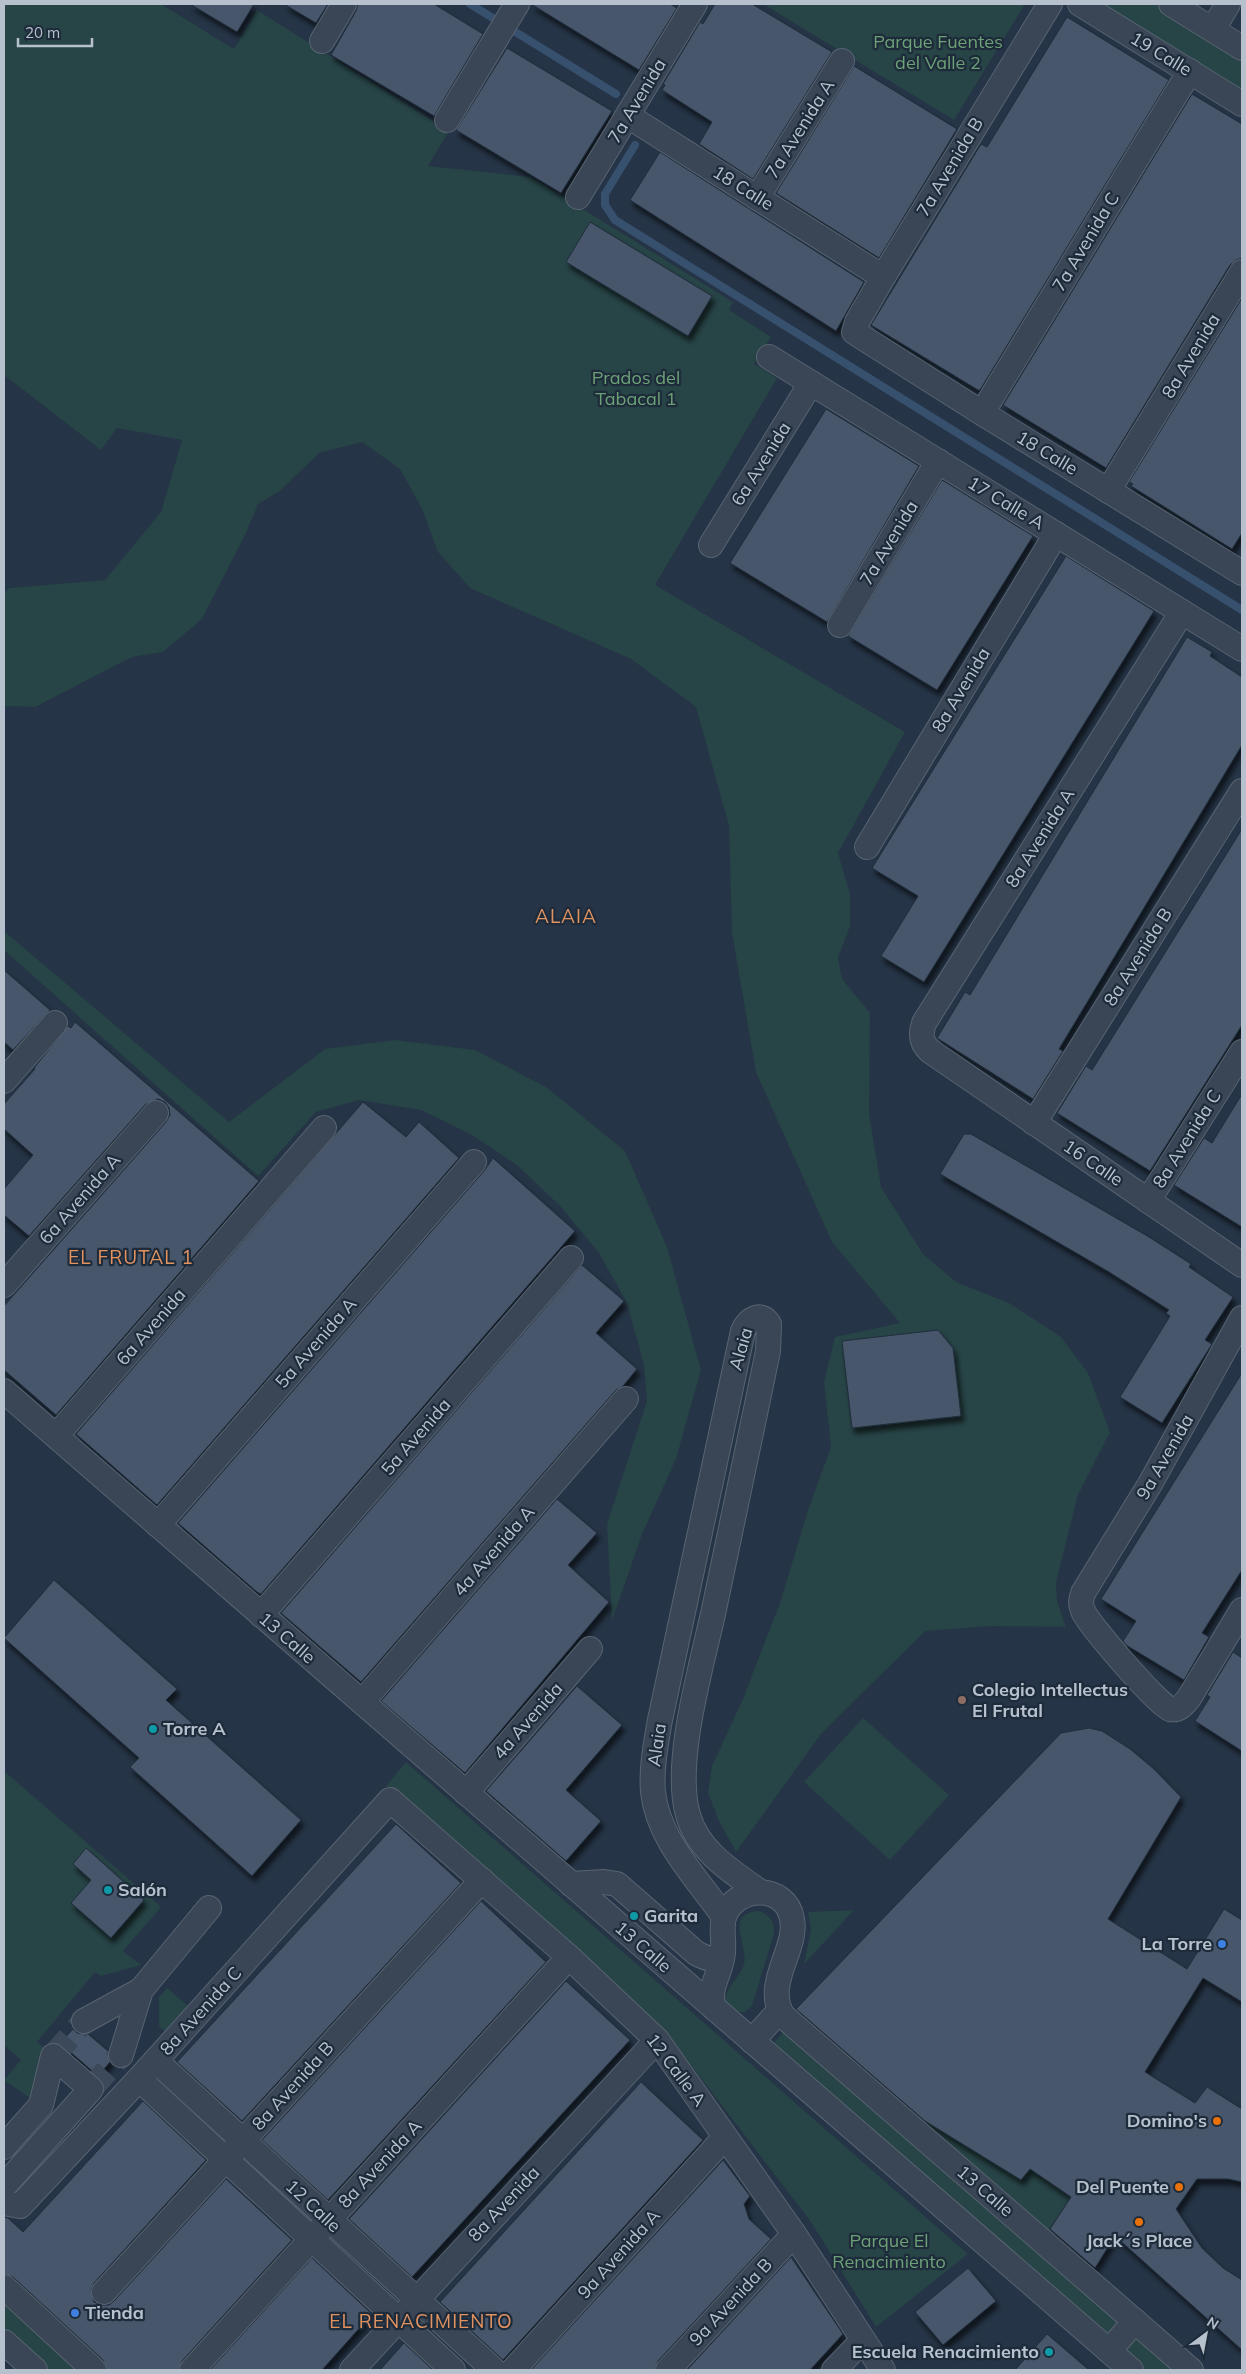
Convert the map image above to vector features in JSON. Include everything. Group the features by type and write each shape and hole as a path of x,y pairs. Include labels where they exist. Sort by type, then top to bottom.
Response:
{"street":[{"path":"322,41 344,4"},
{"path":"447,120 517,4"},
{"name":"7a Avenida B","path":"854,332 857,322 883,277 1050,4"},
{"name":"19 Calle","path":"1080,4 1242,104"},
{"path":"1171,4 1242,48"},
{"path":"1213,29 1228,4"},
{"name":"7a Avenida","path":"578,197 628,116 692,5"},
{"name":"7a Avenida A","path":"758,198 842,61"},
{"name":"7a Avenida C","path":"982,413 1190,71"},
{"name":"18 Calle","path":"628,116 883,277"},
{"name":"8a Avenida","path":"1108,490 1242,272"},
{"name":"18 Calle","path":"854,332 1108,490 1241,568"},
{"name":"17 Calle A","path":"769,357 1242,649"},
{"name":"6a Avenida","path":"711,546 811,384"},
{"name":"7a Avenida","path":"840,625 938,461"},
{"name":"8a Avenida","path":"867,847 1056,534"},
{"name":"8a Avenida A","path":"945,1060 923,1043 921,1034 924,1023 1182,612"},
{"name":"8a Avenida B","path":"1034,1123 1242,790"},
{"path":"5,1078 55,1023"},
{"name":"8a Avenida C","path":"1148,1201 1242,1052"},
{"name":"16 Calle","path":"945,1060 1242,1265"},
{"name":"6a Avenida A","path":"4,1286 156,1114"},
{"name":"6a Avenida","path":"56,1436 324,1128"},
{"name":"5a Avenida A","path":"158,1525 474,1162"},
{"name":"5a Avenida","path":"261,1615 571,1258"},
{"name":"Alaia","path":"724,1917 670,1842 653,1794 654,1753 698,1531 743,1331 748,1321 757,1317 766,1319 770,1324 768,1351 696,1693 682,1776 688,1816 701,1840 720,1862 759,1891"},
{"name":"9a Avenida","path":"1242,1318 1150,1484 1083,1593 1081,1604 1087,1619 1150,1691 1170,1708 1178,1708 1185,1703 1242,1610"},
{"name":"13 Calle","path":"4,1391 1131,2370"},
{"name":"4a Avenida A","path":"362,1702 626,1399"},
{"name":"4a Avenida","path":"466,1793 590,1649"},
{"name":"8a Avenida C","path":"4,2203 20,2206 156,2061 390,1800"},
{"name":"12 Calle A","path":"390,1800 569,1957 657,2040 794,2234 883,2370"},
{"name":"8a Avenida B","path":"104,2292 482,1880"},
{"name":"13 Calle","path":"571,1884 617,1884 696,1953 709,1958 717,1958 723,1951"},
{"path":"715,2009 711,1999 712,1989 721,1969 724,1917 737,1900 744,1895 759,1891 772,1894 779,1899 792,1918 792,1930 776,1998 780,2010 752,2041"},
{"path":"121,2055 141,1990 209,1908"},
{"name":"8a Avenida A","path":"192,2370 569,1957"},
{"path":"84,2020 141,1990"},
{"name":"13 Calle","path":"780,2010 790,2022 1191,2370"},
{"name":"8a Avenida","path":"352,2370 657,2040"},
{"path":"4,2147 41,2105 53,2056 91,2089 4,2186"},
{"name":"12 Calle","path":"156,2061 234,2151"},
{"name":"12 Calle","path":"139,2079 234,2151 407,2309 494,2370"},
{"path":"41,2105 60,2123"},
{"name":"9a Avenida A","path":"513,2370 725,2137"},
{"name":"9a Avenida B","path":"668,2370 794,2234"},
{"path":"4,2287 94,2370"},
{"name":"12 Calle","path":"407,2309 453,2370"},
{"path":"1109,2351 1135,2321"},
{"path":"834,2370 863,2340"},
{"path":"4,2342 35,2370"}],"green space":[{"name":"Prados del Tabacal 1","path":"4,4 161,4 234,49 257,10 449,131 428,166 531,177 733,302 729,310 771,337 754,364 777,378 655,585 905,732 838,853 850,894 850,926 838,958 842,979 870,1013 869,1114 881,1187 923,1254 956,1282 1009,1303 1061,1337 1088,1373 1110,1432 1078,1495 1056,1583 1057,1601 1066,1627 989,1626 925,1631 821,1734 736,1852 719,1821 708,1793 712,1766 743,1699 781,1600 808,1510 831,1447 824,1382 835,1337 900,1323 832,1242 756,1072 732,933 729,826 696,707 631,659 470,588 438,552 422,509 400,469 362,442 319,453 280,491 258,504 246,533 202,619 163,652 132,657 35,707 4,706 4,593 9,588 105,580 161,512 182,440 117,428 101,450 4,375"},
{"name":"Parque Fuentes del Valle 2","path":"763,4 1025,4 954,120"},
{"path":"1080,4 1171,4 1242,48 1242,104"},
{"path":"4,931 229,1122 325,1049 395,1040 475,1050 546,1087 625,1151 667,1247 701,1370 676,1459 642,1534 612,1621 607,1524 647,1401 644,1365 627,1303 599,1253 561,1207 518,1166 472,1135 421,1110 359,1100 316,1112 258,1176 4,950"},
{"path":"863,1718 949,1795 890,1860 804,1782"},
{"name":"Parque El Renacimiento","path":"406,1762 968,2254 876,2327 811,2222 671,2039 386,1786"},
{"path":"4,1771 161,1907 123,1951 141,1965 101,1976 95,1972 37,2042 43,2047 30,2098 4,2080 21,2060 4,2045"},
{"path":"854,1910 804,1964 811,1930 808,1912"},
{"path":"759,1911 771,1920 774,1926 774,1934 752,2006 745,2012 736,2013 726,2003 725,1998 744,1964 745,1957 740,1924 742,1918 748,1913"},
{"path":"167,1988 188,2006 168,2035 159,2026 159,1997"},
{"path":"791,2022 1135,2321 1109,2351 766,2053"},
{"path":"904,2108 1021,2180 1030,2169 1071,2197 1047,2232"},
{"path":"4,2287 94,2370 35,2370 4,2342"},
{"path":"1142,2329 1189,2370 1132,2370 1117,2358"}],"building":[{"path":"190,4 254,4 237,32"},
{"path":"284,4 328,4 316,23"},
{"path":"358,4 434,4 483,34 434,116 331,55 356,11"},
{"path":"531,4 670,4 677,8 639,70"},
{"path":"715,4 752,4 832,52 753,179 699,144 712,122 662,90 665,85 663,84 700,22 703,24"},
{"path":"1067,17 1169,80 980,390 978,390 871,325 981,144 987,147"},
{"path":"507,48 612,111 561,193 456,130"},
{"path":"854,66 957,129 879,258 776,193"},
{"path":"1192,94 1242,124 1242,258 1230,265 1106,468 1003,405"},
{"path":"660,152 864,282 836,331 630,200"},
{"path":"590,222 712,296 688,336 566,262"},
{"path":"1242,298 1242,533 1232,549 1131,486 1133,484 1129,482"},
{"path":"826,409 919,466 827,622 730,563"},
{"path":"942,480 1033,536 937,690 848,636"},
{"path":"1066,556 1154,611 924,982 881,956 918,896 872,868"},
{"path":"1187,637 1212,652 1210,656 1242,677 1242,745 1059,1049 1063,1051 1033,1099 937,1038 965,992 970,995"},
{"path":"1242,829 1242,1025 1150,1171 1057,1113 1086,1066 1092,1070"},
{"path":"4,970 50,1010 13,1050 4,1042"},
{"path":"75,1022 259,1181 56,1415 4,1370 4,1306 166,1122 170,1115 169,1108 165,1102 158,1099 146,1104 29,1236 4,1215 4,1189 33,1155 4,1129 4,1104 35,1069 68,1026 71,1028"},
{"path":"1242,1094 1242,1227 1174,1185 1204,1138 1212,1143"},
{"path":"363,1102 406,1137 419,1122 459,1158 157,1505 76,1434"},
{"path":"964,1134 971,1134 1149,1237 1191,1264 1189,1267 1233,1297 1205,1340 1212,1344 1162,1423 1120,1397 1170,1316 1166,1313 1169,1310 1109,1272 940,1174"},
{"path":"493,1158 575,1231 261,1594 257,1592 178,1523 484,1171"},
{"path":"582,1265 624,1301 596,1333 637,1369 623,1386 616,1390 361,1682 281,1613"},
{"path":"938,1330 953,1348 961,1416 852,1428 842,1341"},
{"path":"1242,1373 1242,1570 1202,1633 1209,1637 1184,1680 1126,1645 1123,1641 1136,1621 1101,1599"},
{"path":"557,1499 597,1533 568,1565 609,1602 465,1773 381,1701"},
{"name":"Torre A","path":"54,1580 177,1689 166,1700 301,1820 252,1876 130,1767 139,1758 4,1638"},
{"path":"1233,1652 1242,1658 1242,1751 1195,1721 1210,1697 1207,1695"},
{"path":"577,1686 622,1725 566,1790 601,1821 566,1861 486,1791"},
{"path":"1089,1728 1102,1731 1130,1749 1154,1769 1181,1797 1108,1919 1187,1969 1224,1909 1242,1920 1242,2002 1203,1978 1145,2072 1195,2103 1207,2087 1242,2109 1242,2182 1228,2179 1197,2179 1176,2209 1202,2248 1223,2268 1242,2280 1242,2350 1115,2236 1095,2268 1050,2229 1071,2197 1030,2169 1021,2180 925,2121 796,2009 1061,1733"},
{"path":"396,1824 461,1883 242,2121 177,2062"},
{"name":"Salón","path":"86,1848 144,1900 111,1938 71,1903 91,1880 73,1864"},
{"path":"481,1901 546,1962 328,2200 262,2140"},
{"path":"566,1981 630,2040 412,2277 349,2219"},
{"path":"73,2029 77,2033 88,2034 108,2051 110,2062 98,2076 60,2043"},
{"path":"641,2082 703,2140 503,2360 440,2302"},
{"path":"143,2101 206,2160 94,2283 91,2290 94,2302 109,2305 114,2301 226,2179 292,2240 182,2361 179,2370 107,2370 103,2360 13,2277 4,2274 4,2217 8,2218 23,2232"},
{"path":"723,2160 750,2196 744,2204 749,2219 771,2239 658,2361 655,2370 531,2370"},
{"path":"791,2257 843,2334 810,2370 687,2370"},
{"path":"312,2258 372,2314 322,2370 210,2370"},
{"path":"968,2268 996,2301 943,2345 915,2312"},
{"name":"Escuela Renacimiento","path":"1047,2334 1089,2370 1015,2370"},
{"path":"404,2343 433,2370 380,2370"}],"waterway":[{"path":"470,4 616,94"},
{"path":"635,145 605,194 605,205 615,220 1242,610"}],"tunnel":[{"path":"53,2056 84,2021"},
{"path":"91,2089 121,2055"}],"place":[{"name":"Colegio Intellectus El Frutal","path":"962,1700"},
{"name":"Torre A","path":"153,1729"},
{"name":"Salón","path":"108,1890"},
{"name":"Garita","path":"634,1916"},
{"name":"La Torre","path":"1222,1944"},
{"name":"Domino's","path":"1217,2121"},
{"name":"Del Puente","path":"1179,2187"},
{"name":"Jack´s Place","path":"1139,2222"},
{"name":"Tienda","path":"75,2313"},
{"name":"Escuela Renacimiento","path":"1049,2352"}],"district":[{"name":"ALAIA","path":"566,916"},
{"name":"EL FRUTAL 1","path":"131,1257"},
{"name":"EL RENACIMIENTO","path":"421,2321"}]}
